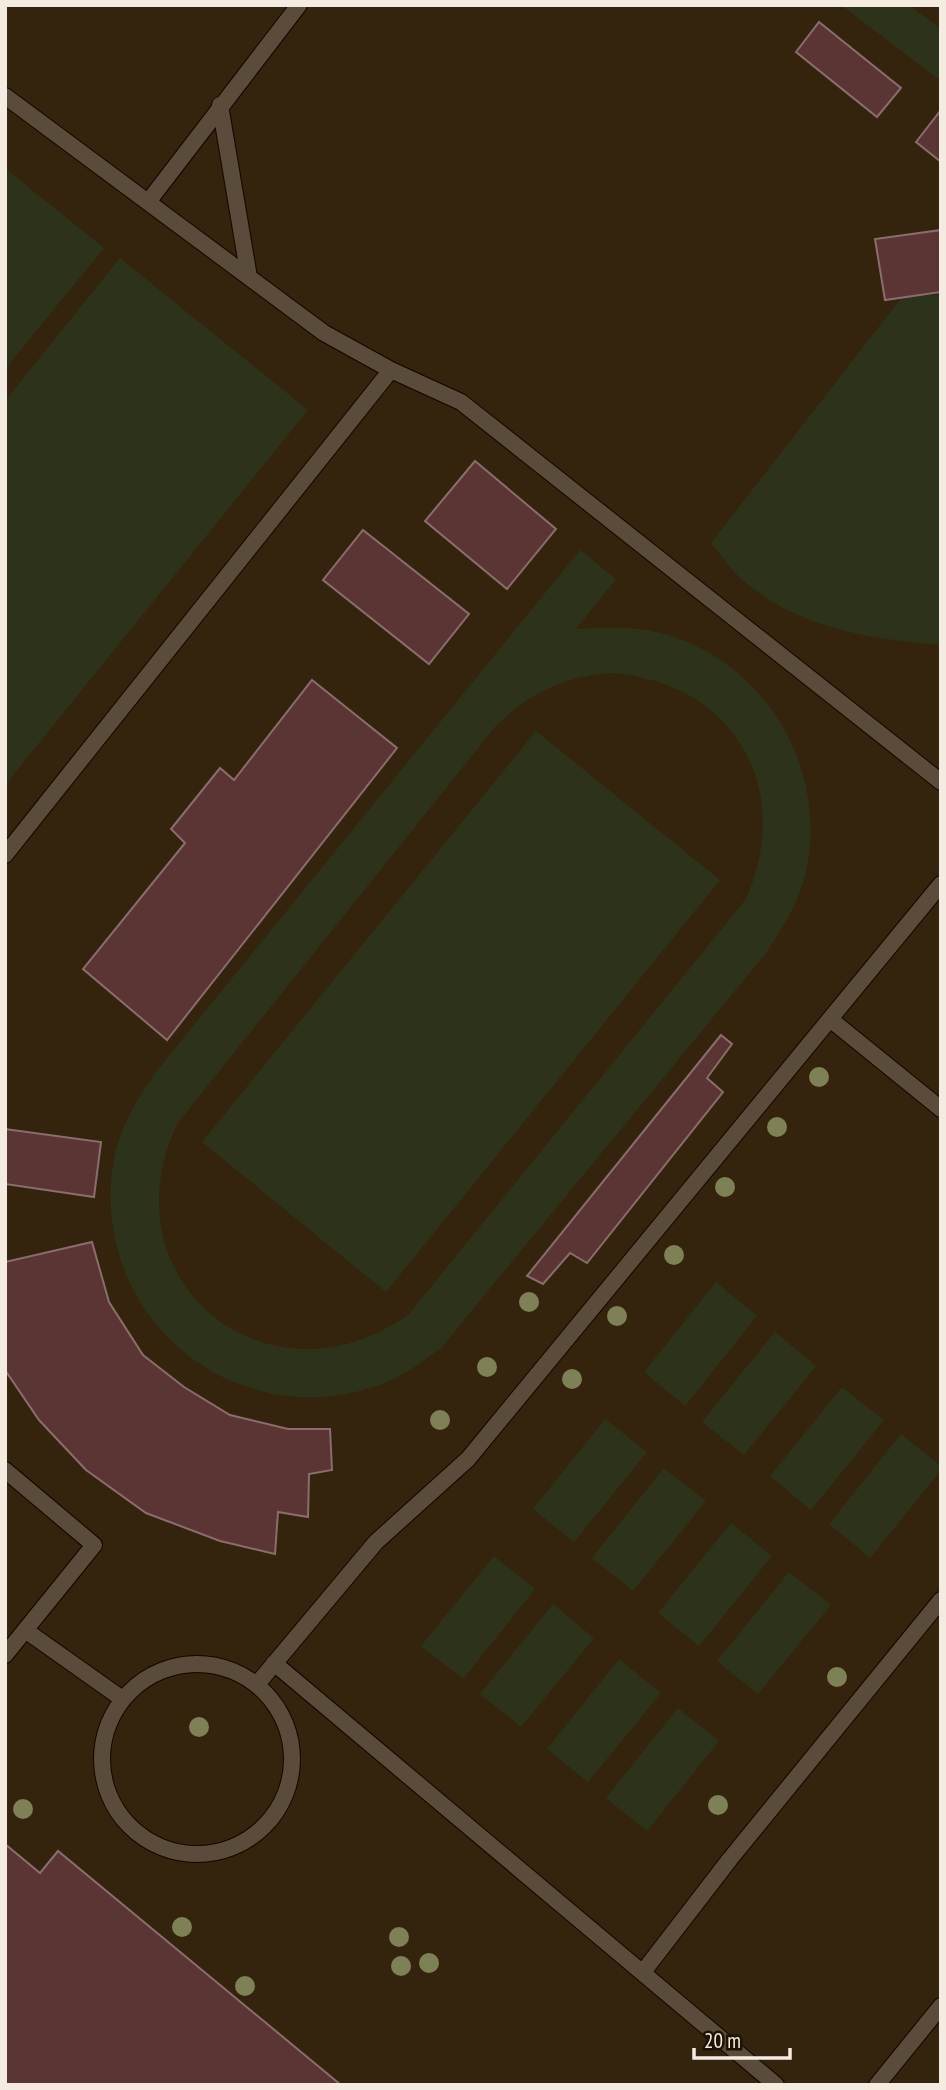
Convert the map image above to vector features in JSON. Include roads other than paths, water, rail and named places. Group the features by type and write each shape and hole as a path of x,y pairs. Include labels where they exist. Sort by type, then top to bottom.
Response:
{"lane":[{"path":"148,202 299,5"},
{"path":"5,96 324,333 391,370 461,402 941,782"},
{"path":"220,105 249,277"},
{"path":"5,855 391,370"},
{"path":"258,1684 376,1542 468,1459 941,884"},
{"path":"830,1019 941,1109"},
{"path":"5,1470 94,1545 5,1655"},
{"path":"643,1972 730,1859 941,1600"},
{"path":"25,1630 121,1698"},
{"path":"212,1663 258,1684 287,1724 293,1774 272,1820 232,1849 182,1854 136,1833 107,1793 102,1744 121,1698 162,1668 212,1663"},
{"path":"274,1663 776,2085"},
{"path":"877,2085 941,2006"}]}
